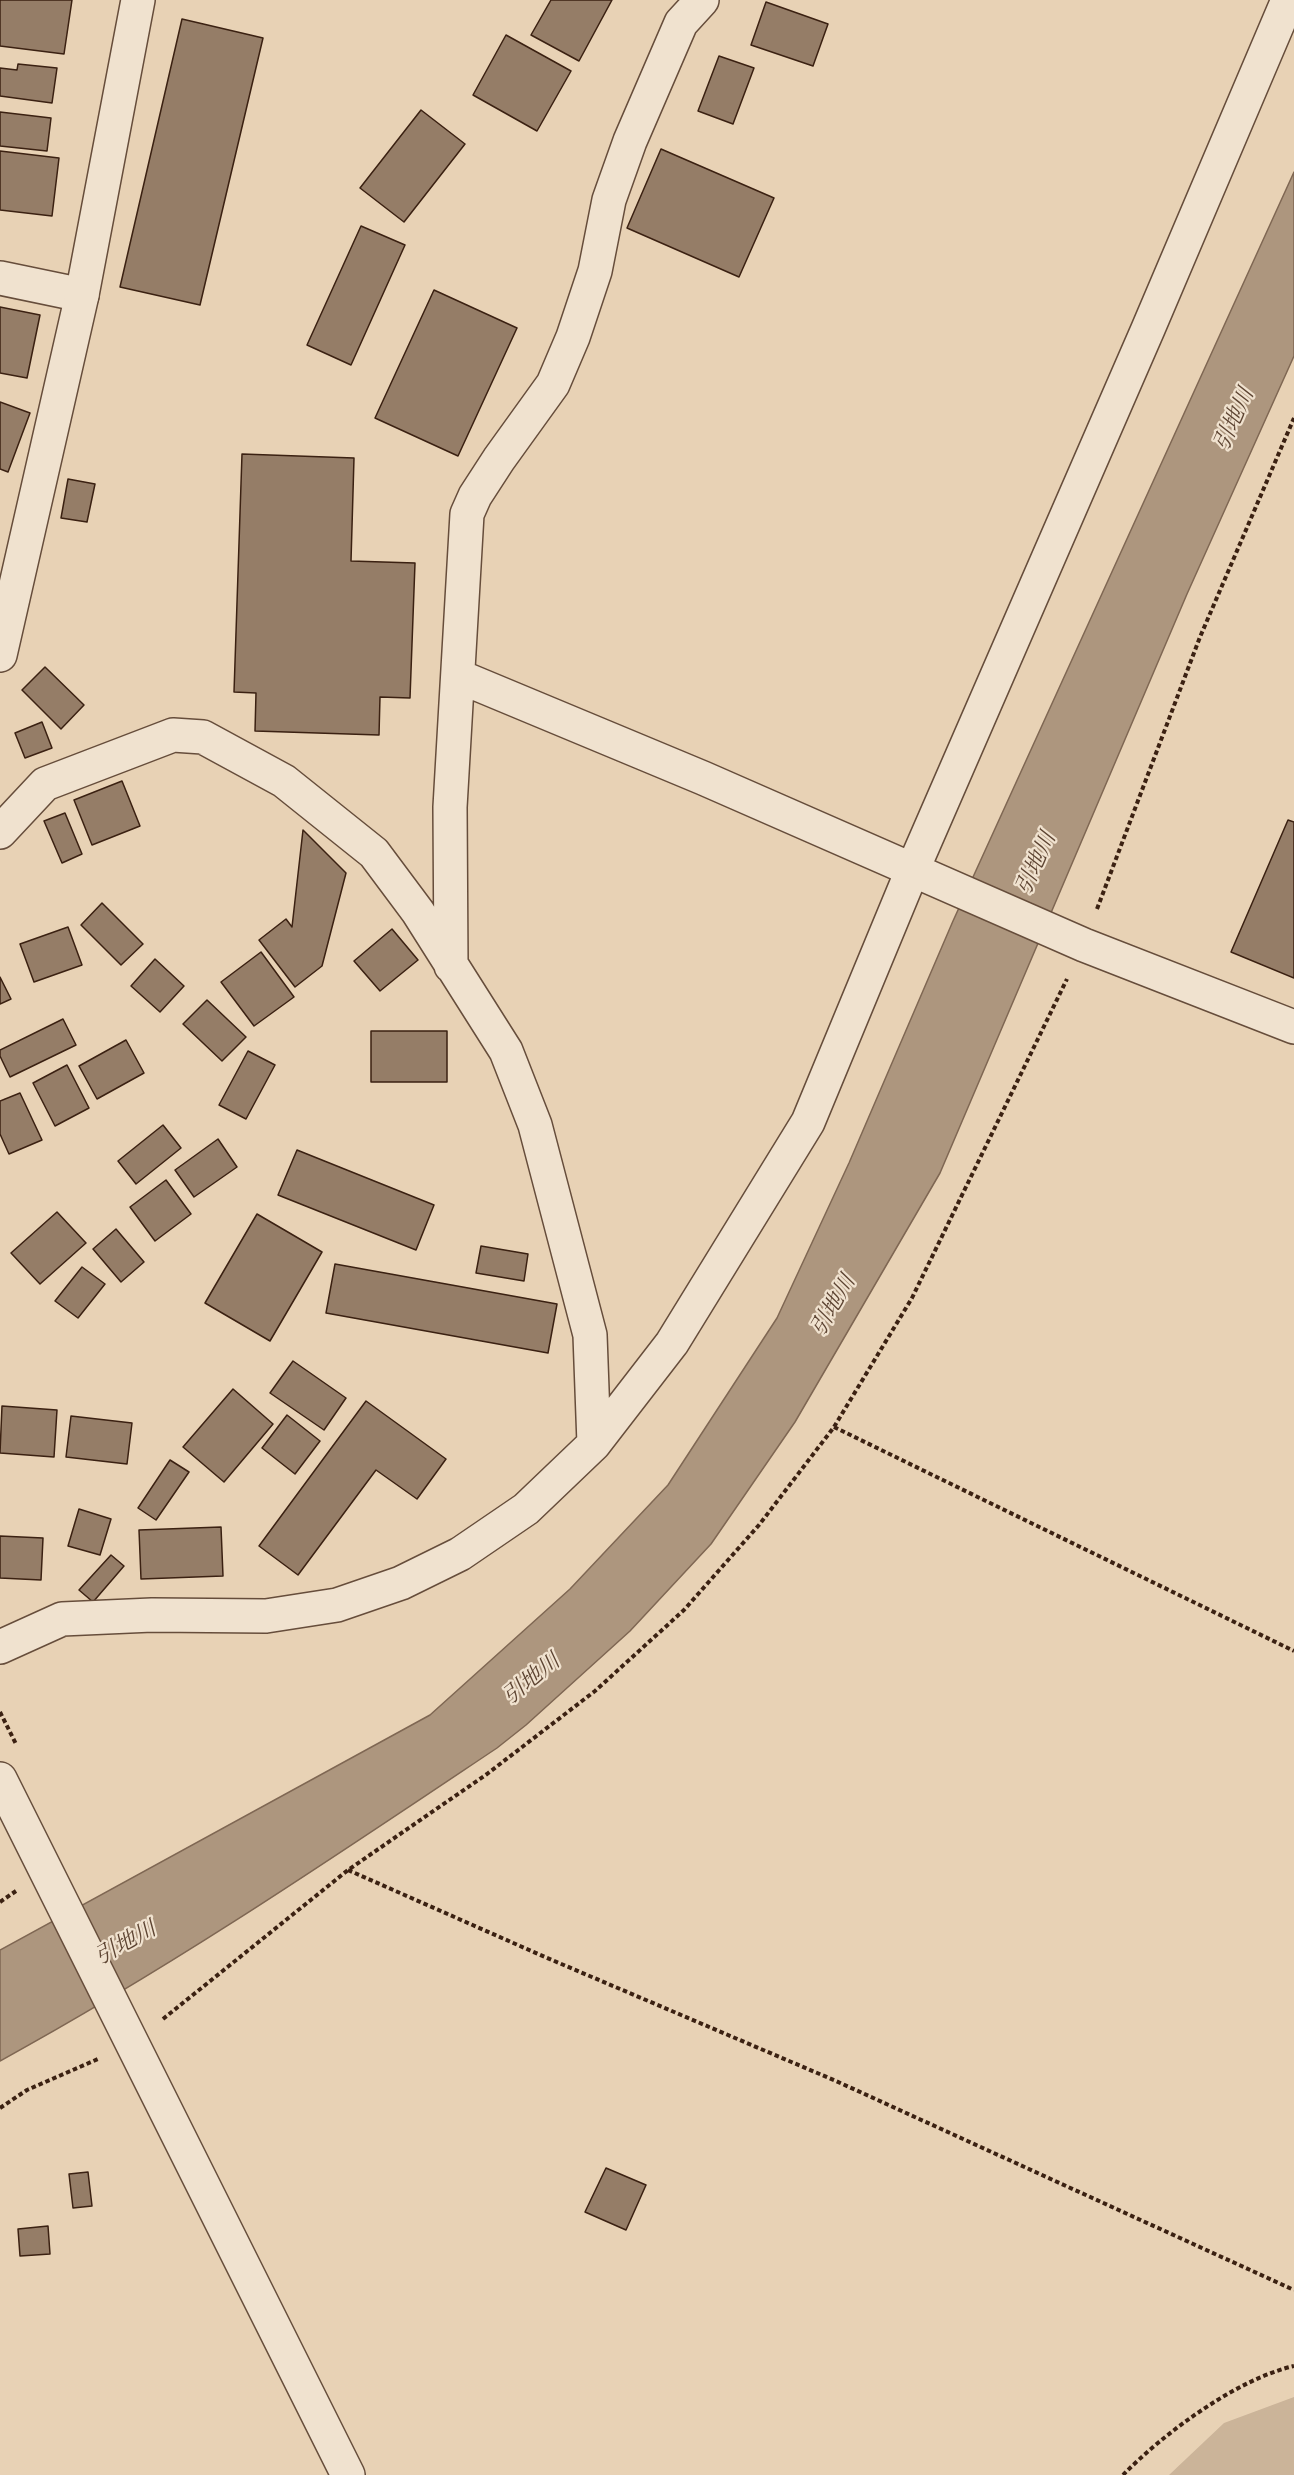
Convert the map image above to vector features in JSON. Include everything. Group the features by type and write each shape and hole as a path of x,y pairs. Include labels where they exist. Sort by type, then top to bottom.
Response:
{"street":[{"path":"0,651 82,295 138,0"},
{"path":"451,966 450,807 467,514 475,496 499,459 553,384 573,337 595,271 609,200 630,141 681,23 702,0"},
{"path":"0,1647 62,1618 152,1615 266,1616 337,1605 401,1583 460,1554 526,1509 594,1444 672,1343 808,1122 912,871 1288,0"},
{"path":"0,278 82,295"},
{"path":"458,676 703,778 1084,945 1294,1027"},
{"path":"0,832 45,784 173,735 203,737 284,781 374,853 418,912 506,1051 535,1125 590,1335 594,1444"},
{"path":"0,1779 348,2475"}],"path":[{"path":"0,2108 27,2090 133,2043 348,1870 487,1774 595,1691 684,1610 759,1525 834,1427 912,1298 1084,945 1200,637 1294,418"},
{"path":"834,1427 1294,1651"},
{"path":"348,1870 545,1957 836,2080 1294,2290"},
{"path":"1123,2475 1153,2446 1214,2403 1257,2379 1294,2366"}],"shaded area":[{"path":"1294,2397 1294,2475 1169,2475 1224,2423"}],"water":[{"name":"引地川","path":"1294,172 1294,356 1187,594 940,1173 795,1422 711,1544 630,1631 526,1725 497,1748 252,1910 127,1988 0,2061 0,1950 430,1715 570,1589 668,1485 777,1318 849,1163 953,921"}],"building":[{"path":"0,0 72,0 64,54 0,46"},
{"path":"551,0 612,0 579,61 531,35"},
{"path":"766,2 828,24 813,66 751,45"},
{"path":"182,19 263,38 200,305 120,287"},
{"path":"506,35 571,71 537,131 473,95"},
{"path":"719,56 754,68 733,124 698,111"},
{"path":"18,64 57,68 52,103 0,96 0,68 17,70"},
{"path":"421,110 465,144 404,222 360,188"},
{"path":"0,112 51,118 47,151 0,146"},
{"path":"661,149 774,198 739,277 627,228"},
{"path":"0,151 59,158 52,216 0,210"},
{"path":"361,226 405,245 351,365 307,345"},
{"path":"434,290 517,328 458,456 375,418"},
{"path":"0,307 40,315 27,378 0,373"},
{"path":"0,402 30,413 8,472 0,469"},
{"path":"242,454 354,458 351,561 415,563 410,698 380,697 379,735 255,731 256,693 234,692"},
{"path":"68,479 95,484 87,522 61,518"},
{"path":"45,667 84,705 61,729 22,690"},
{"path":"42,722 52,748 25,758 15,733"},
{"path":"122,781 140,826 92,845 74,800"},
{"path":"65,813 82,854 62,863 44,821"},
{"path":"1288,820 1294,822 1294,978 1231,952"},
{"path":"303,830 346,873 322,966 295,987 259,940 286,919 292,927"},
{"path":"102,903 143,944 121,965 81,925"},
{"path":"68,927 82,965 34,982 20,944"},
{"path":"392,929 418,960 380,991 354,961"},
{"path":"261,952 294,997 254,1026 221,982"},
{"path":"155,959 184,986 160,1012 131,986"},
{"path":"0,977 11,999 0,1004"},
{"path":"207,1000 246,1037 222,1061 183,1024"},
{"path":"63,1019 76,1045 10,1077 0,1056 0,1050"},
{"path":"371,1031 447,1031 447,1082 371,1082"},
{"path":"126,1040 144,1073 97,1099 79,1066"},
{"path":"248,1051 275,1065 246,1119 219,1105"},
{"path":"67,1065 89,1108 55,1126 33,1083"},
{"path":"20,1093 42,1140 9,1154 0,1134 0,1101"},
{"path":"163,1125 181,1148 136,1184 118,1161"},
{"path":"218,1139 237,1167 194,1197 175,1170"},
{"path":"297,1150 434,1205 416,1250 278,1195"},
{"path":"166,1180 191,1214 155,1241 130,1207"},
{"path":"57,1212 86,1243 40,1284 11,1253"},
{"path":"257,1214 322,1252 270,1341 205,1303"},
{"path":"116,1229 144,1262 121,1282 93,1249"},
{"path":"481,1246 528,1254 524,1281 476,1273"},
{"path":"335,1264 557,1304 548,1353 326,1313"},
{"path":"82,1267 105,1284 78,1318 55,1301"},
{"path":"293,1361 346,1398 324,1430 270,1393"},
{"path":"233,1389 273,1424 224,1482 183,1447"},
{"path":"366,1401 446,1459 417,1499 376,1470 298,1575 259,1546"},
{"path":"2,1406 57,1410 54,1457 0,1453"},
{"path":"287,1415 320,1441 295,1474 262,1448"},
{"path":"71,1416 132,1423 127,1464 66,1457"},
{"path":"170,1460 189,1472 156,1520 138,1508"},
{"path":"79,1509 111,1519 100,1555 68,1546"},
{"path":"221,1527 223,1576 141,1579 139,1530"},
{"path":"0,1536 43,1538 41,1580 0,1578"},
{"path":"111,1555 124,1566 93,1602 79,1590"},
{"path":"606,2168 646,2185 626,2230 585,2212"},
{"path":"88,2172 92,2206 73,2208 69,2174"},
{"path":"48,2226 50,2254 20,2256 18,2229"}]}
